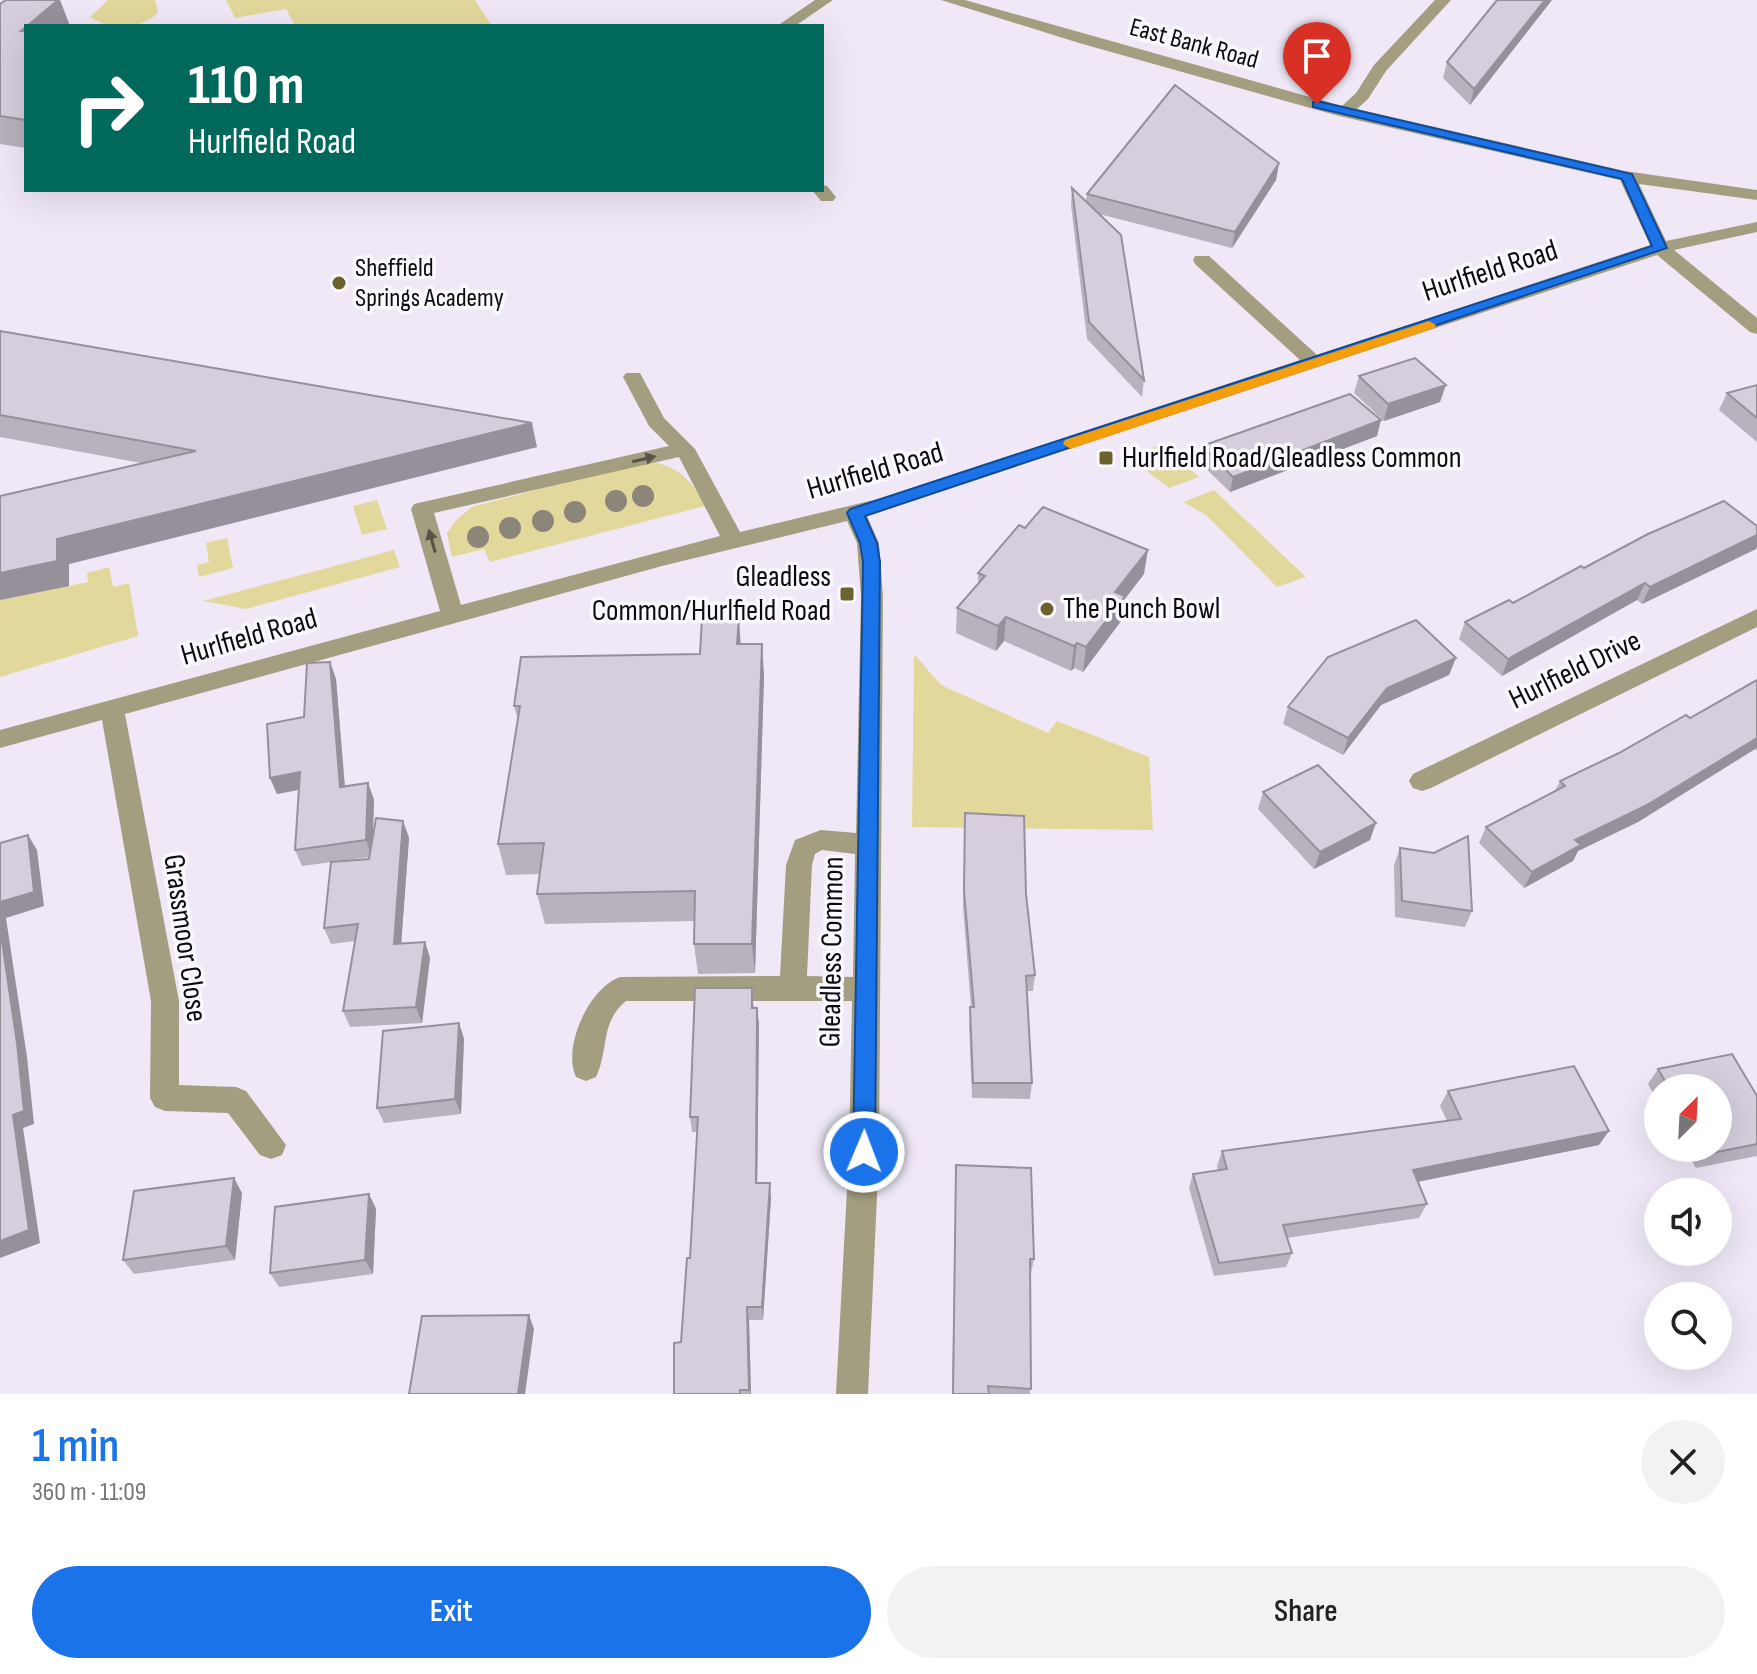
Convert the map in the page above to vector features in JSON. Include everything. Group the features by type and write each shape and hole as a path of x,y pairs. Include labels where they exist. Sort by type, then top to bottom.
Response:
{"street":[{"path":"788,24 825,0"},
{"name":"East Bank Road","path":"949,0 1204,75 1345,112 1627,177 1757,195"},
{"path":"1345,112 1362,96 1380,68 1443,0"},
{"path":"1627,177 1660,248 1757,328"},
{"name":"Hurlfield Road","path":"0,739 733,540 855,513 1660,248 1757,227"},
{"path":"1202,260 1314,362"},
{"path":"633,377 656,421 685,449 733,540"},
{"path":"453,616 422,509 685,449"},
{"name":"Gleadless Common","path":"852,1394 864,1152 872,562 868,543 855,513"},
{"name":"Hurlfield Drive","path":"1422,781 1757,617"},
{"name":"Grassmoor Close","path":"112,709 165,1001 165,1098 236,1100 271,1145"},
{"path":"793,988 799,865 804,847 821,840 867,845"},
{"path":"586,1068 593,1024 604,1002 620,989 866,989"}],"shaded area":[{"path":"108,0 155,0 158,12 139,24 106,24 90,17"},
{"path":"226,0 475,0 491,24 294,24 286,9 235,18"},
{"path":"1167,443 1199,477 1169,488 1147,471 1132,467 1124,457"},
{"path":"657,463 674,469 686,478 705,506 490,562 484,549 452,557 447,533 456,520 472,507 633,464"},
{"path":"1214,490 1306,577 1277,587 1206,515 1183,502"},
{"path":"377,500 387,529 362,535 353,506"},
{"path":"227,538 233,568 199,577 197,565 209,562 206,543"},
{"path":"394,550 400,567 246,609 203,601"},
{"path":"109,567 113,587 129,583 138,636 0,677 0,600 88,582 87,573"},
{"path":"914,654 941,685 1048,733 1057,721 1149,757 1153,830 912,827"}],"building":[{"path":"6,0 58,0 29,24 24,24 21,31 24,31 24,120 0,116 0,4"},
{"path":"1497,0 1545,0 1474,89 1447,62"},
{"path":"1175,85 1279,163 1235,232 1087,194"},
{"path":"1072,188 1121,235 1144,380 1089,322"},
{"path":"0,331 532,423 57,539 57,561 0,573 0,496 196,451 0,415"},
{"path":"1415,358 1446,385 1388,404 1359,376"},
{"path":"1757,385 1757,418 1727,393"},
{"path":"1350,394 1381,420 1233,477 1202,446"},
{"path":"1724,501 1757,526 1757,535 1650,587 1645,583 1508,659 1465,622 1509,600 1513,603 1581,566 1584,568 1648,534"},
{"name":"The Punch Bowl","path":"1043,507 1148,550 1115,592 1125,596 1086,647 1077,643 1074,646 1006,617 998,626 957,608 985,576 978,573 1019,525 1025,528"},
{"path":"702,618 739,618 737,644 762,644 752,944 694,944 695,891 537,894 544,843 498,844 520,706 514,706 521,657 700,654"},
{"path":"1416,620 1456,658 1387,688 1348,738 1288,707 1328,657"},
{"path":"330,662 340,787 368,783 366,840 295,850 300,772 270,778 267,724 304,717 307,663"},
{"path":"1757,680 1757,738 1647,805 1575,840 1581,845 1532,872 1486,827 1565,786 1560,781 1619,753 1686,715 1690,718"},
{"path":"1318,765 1376,823 1320,852 1263,792"},
{"path":"965,813 1024,816 1026,894 1035,975 1026,976 1032,1083 973,1083 970,1007 974,1007 964,891"},
{"path":"376,818 403,821 394,944 425,942 416,1007 343,1011 358,924 324,928 331,862 369,859"},
{"path":"28,835 34,892 0,902 0,843"},
{"path":"1468,836 1472,911 1402,901 1400,848 1434,853"},
{"path":"0,928 24,1111 13,1115 29,1230 0,1241"},
{"path":"695,988 752,988 752,1008 757,1008 756,1183 770,1183 762,1307 747,1307 749,1390 740,1390 740,1394 674,1394 674,1343 681,1342 687,1258 690,1258 698,1117 690,1117"},
{"path":"459,1023 455,1099 377,1108 383,1031"},
{"path":"1732,1054 1757,1096 1757,1144 1732,1149 1732,1074 1661,1074 1658,1069"},
{"path":"1574,1066 1609,1131 1413,1170 1427,1204 1283,1225 1292,1253 1219,1263 1193,1174 1227,1169 1222,1151 1461,1119 1448,1091"},
{"path":"956,1165 1031,1168 1034,1259 1030,1259 1031,1389 988,1386 989,1394 953,1394"},
{"path":"234,1178 226,1246 123,1260 134,1191"},
{"path":"369,1194 365,1260 270,1273 275,1207"},
{"path":"529,1315 518,1394 409,1394 422,1316"}],"slow traffic":[{"path":"1071,444 1429,325"}],"place":[{"name":"Sheffield Springs Academy","path":"339,283"},
{"name":"Hurlfield Road/Gleadless Common","path":"1106,458"},
{"name":"Gleadless Common/Hurlfield Road","path":"847,594"},
{"name":"The Punch Bowl","path":"1047,609"}],"route":[{"path":"864,1152 872,562 868,543 855,513 1660,248 1627,177 1317,104"}]}
